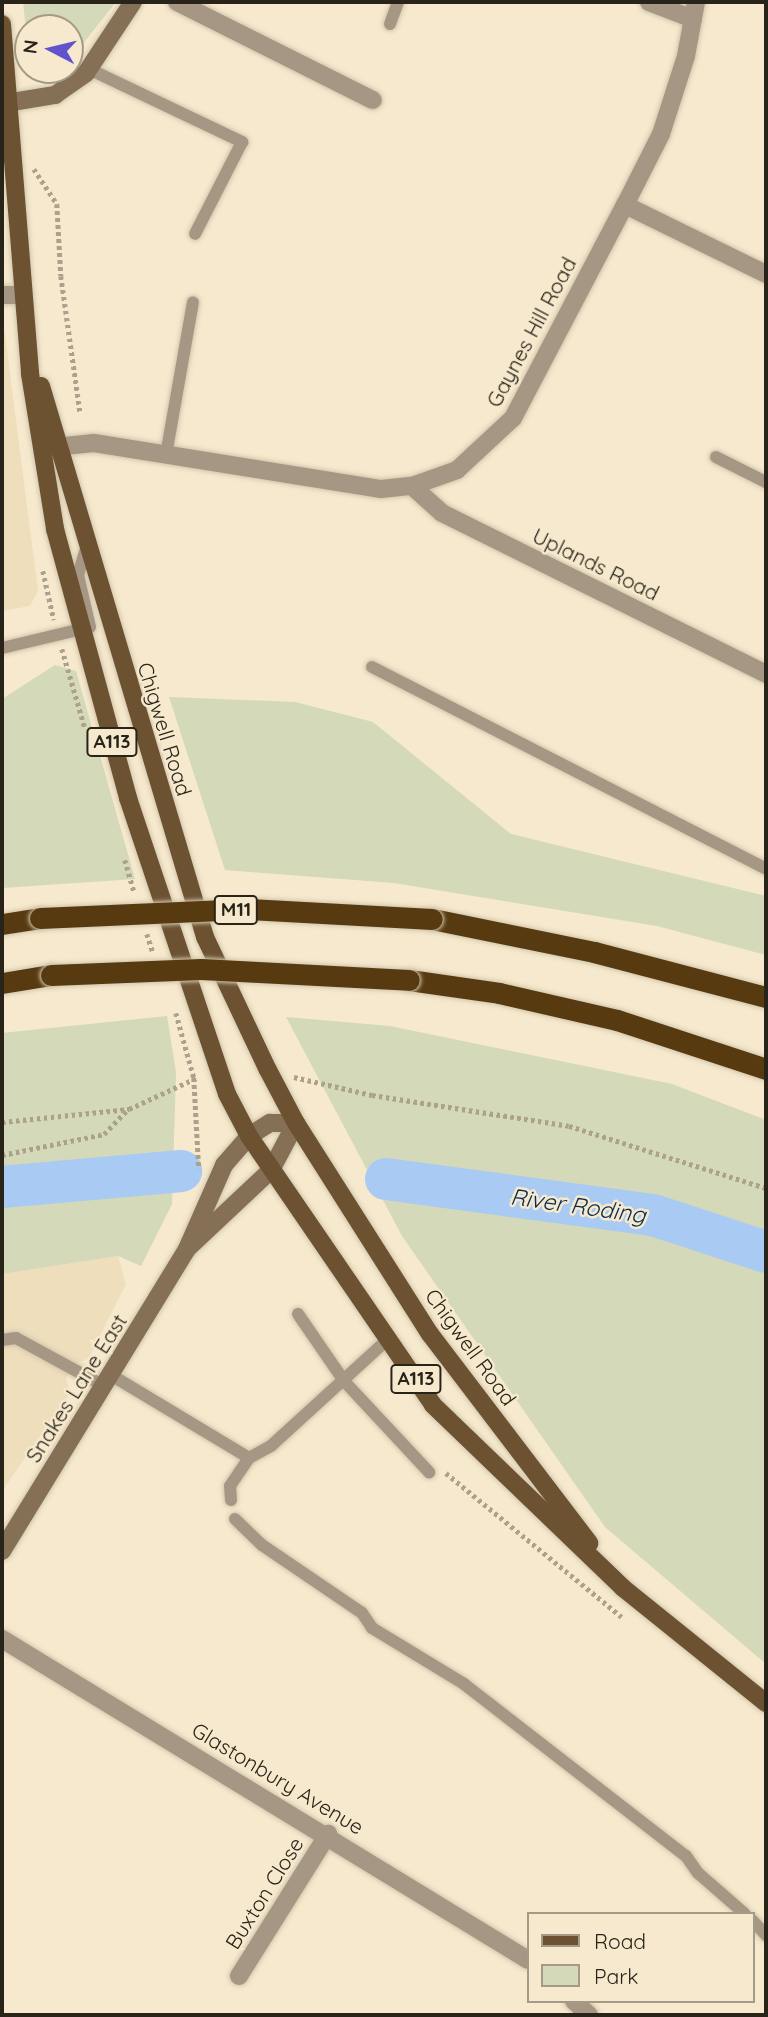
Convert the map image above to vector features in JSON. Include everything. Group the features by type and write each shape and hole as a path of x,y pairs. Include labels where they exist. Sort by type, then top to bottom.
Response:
{"highway":[{"name":"M11","path":"2,924 40,918 248,909 432,919 594,951 766,997"},
{"path":"2,983 51,975 201,969 410,980 499,993 617,1020 766,1069"}],"main road":[{"name":"Chigwell Road","path":"2,24 6,103 27,334 50,447 79,630 128,798 216,1068 248,1136 433,1405 623,1588 766,1703"},
{"name":"Chigwell Road","path":"50,447 87,545 205,937 296,1123 430,1334 623,1588"}],"street":[{"path":"6,103 55,95 89,69 133,2"},
{"path":"177,2 373,100"},
{"path":"649,2 695,10"},
{"name":"Gaynes Hill Road","path":"50,447 94,443 381,489 412,486 457,470 513,418 625,205 661,134 695,10"},
{"path":"625,205 766,274"},
{"path":"2,295 23,295"},
{"name":"Uplands Road","path":"412,486 442,513 766,674"},
{"path":"248,1136 270,1123 296,1123 271,1170"},
{"name":"Snakes Lane East","path":"2,1550 187,1249 223,1165 248,1136"},
{"name":"Snakes Lane East","path":"187,1249 271,1170"},
{"name":"Glastonbury Avenue","path":"2,1639 328,1834 526,1959"},
{"name":"Buxton Close","path":"239,1976 328,1834"},
{"path":"576,2003 589,2015"}],"lane":[{"path":"390,24 398,2"},
{"path":"89,69 242,142 195,234"},
{"path":"166,455 193,302"},
{"path":"716,457 766,482"},
{"path":"2,648 90,627 78,575 87,545"},
{"path":"372,667 766,869"},
{"path":"298,1314 344,1381 429,1472"},
{"path":"2,1340 16,1338 108,1381 249,1458"},
{"path":"231,1500 230,1486 249,1458 272,1445 388,1339"},
{"path":"235,1519 262,1545 362,1613 372,1628 464,1684 686,1856 698,1873 743,1912"},
{"path":"754,1922 766,1935"}],"path":[{"path":"32,166 57,204 61,276 80,412"},
{"path":"293,1077 372,1095 569,1126 766,1188"},
{"path":"2,1122 128,1109 194,1079 197,1090 199,1153"},
{"path":"2,1155 104,1134 128,1109"},
{"path":"429,1472 442,1470 622,1617"}],"shaded area":[{"path":"2,312 38,591 30,606 2,611"},
{"path":"118,1256 126,1284 89,1358 75,1364 66,1378 70,1393 2,1491 2,1274"}],"green space":[{"path":"23,2 116,2 84,42 84,14 24,14"},
{"path":"55,665 76,671 135,879 2,888 2,699"},
{"path":"169,697 295,702 373,722 511,834 766,896 766,955 657,926 394,883 225,870"},
{"path":"167,1016 176,1072 172,1204 141,1266 118,1256 2,1274 2,1033"},
{"path":"286,1017 390,1026 672,1084 766,1120 766,1664 605,1527 402,1236"}],"waterway":[{"name":"River Roding","path":"2,1187 181,1171"},
{"name":"River Roding","path":"386,1179 653,1215 766,1252"}]}
